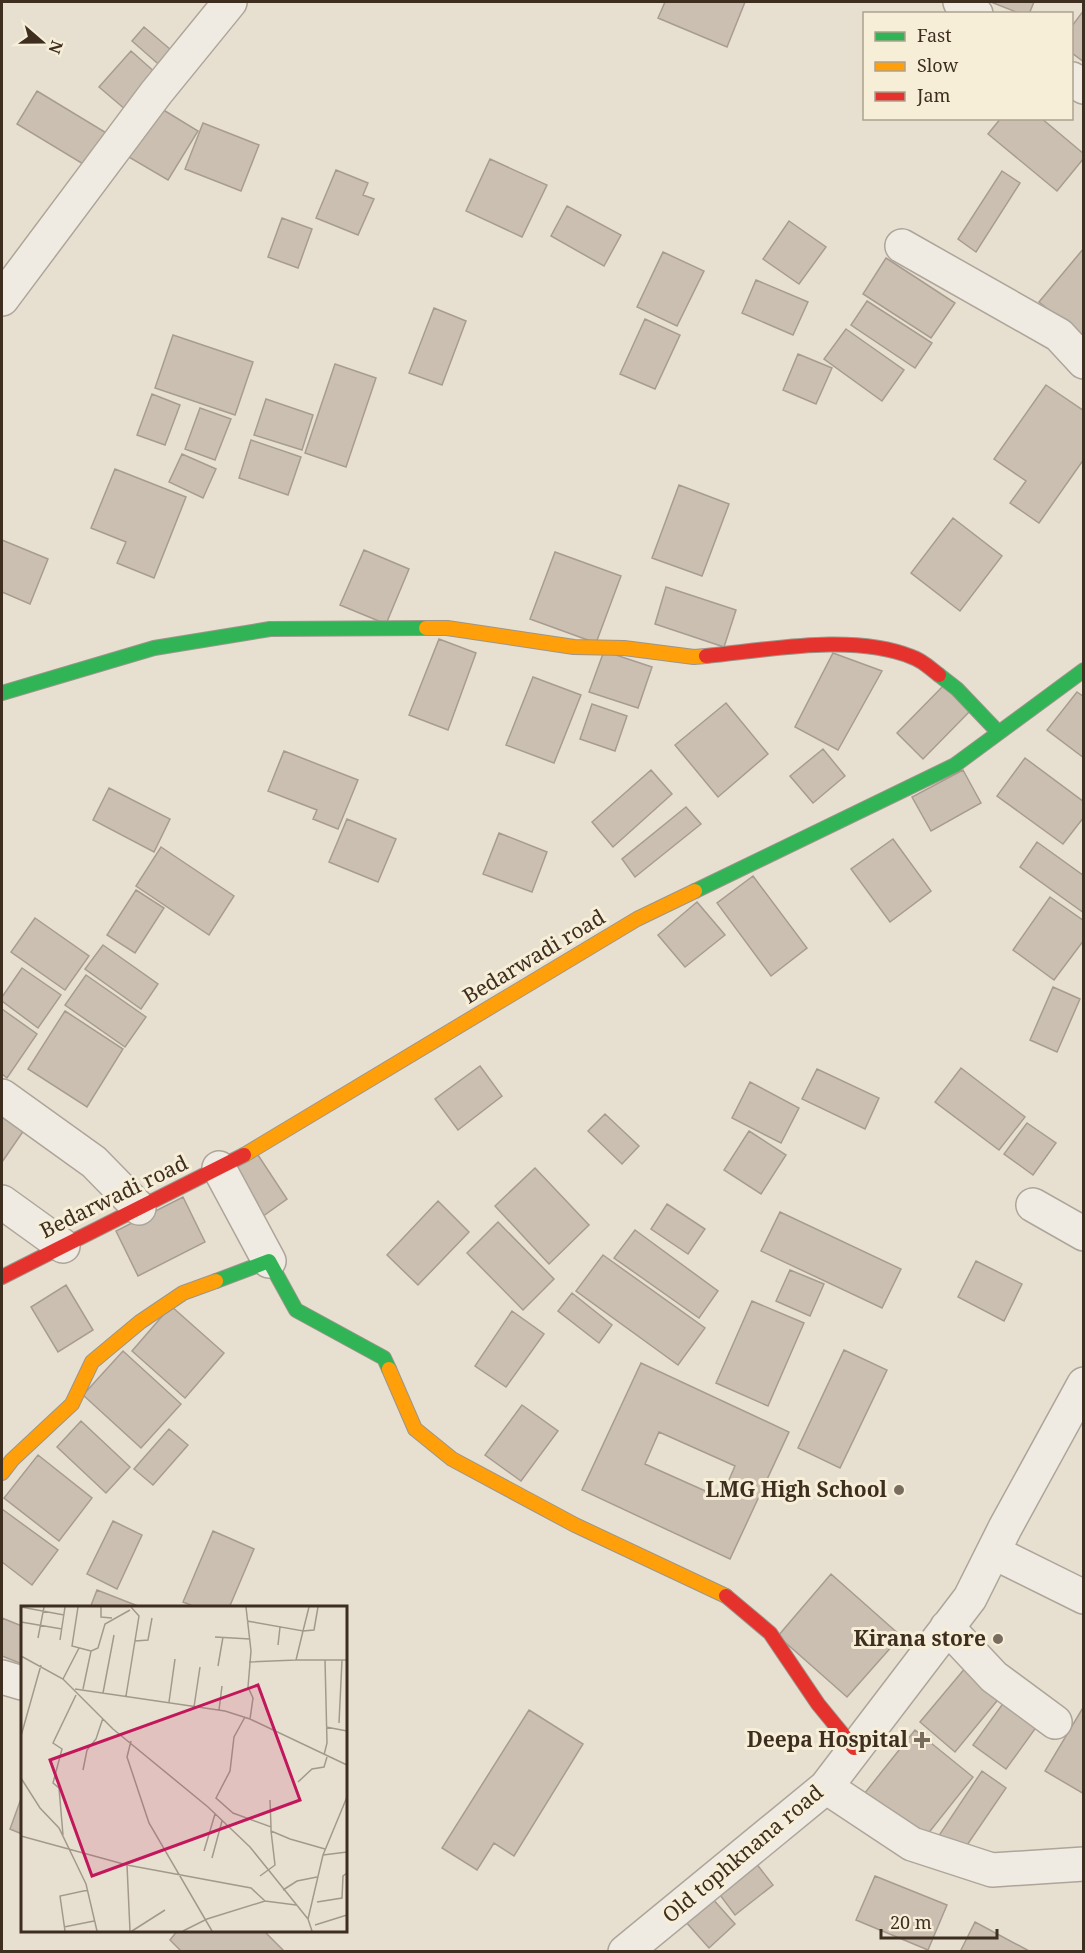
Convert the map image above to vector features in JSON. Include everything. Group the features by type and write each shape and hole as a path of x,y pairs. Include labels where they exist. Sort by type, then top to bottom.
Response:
{"street":[{"path":"2,299 156,93 230,2"},
{"path":"960,2 973,12"},
{"path":"902,246 1059,335 1083,362"},
{"path":"2,693 154,648 270,629 447,628 574,647 624,648 694,657 839,644 878,648 914,657 957,689 998,732"},
{"name":"Bedarwadi road","path":"2,1277 219,1168 637,919 955,765 1083,670"},
{"path":"2,1096 93,1162 139,1208"},
{"path":"219,1168 296,1310 384,1358 415,1429 452,1459 575,1525 724,1595 770,1633 818,1704 854,1748"},
{"path":"2,1202 63,1246"},
{"path":"1033,1205 1083,1234"},
{"path":"2,1473 12,1460 72,1404 92,1362 140,1322 183,1293 269,1261"},
{"name":"Old tophknana road","path":"625,1952 826,1787 970,1598 1083,1384"},
{"path":"993,1552 1083,1597"},
{"path":"947,1627 994,1677 1055,1722"},
{"path":"2,1677 21,1683"},
{"path":"826,1787 912,1844 992,1870 1083,1864"}],"building":[{"path":"665,2 745,2 727,47 658,18"},
{"path":"991,2 1034,2 1030,12 1016,12"},
{"path":"1084,10 1084,62 1073,54 1073,25"},
{"path":"144,27 177,55 164,69 132,41"},
{"path":"131,51 157,74 126,110 99,87"},
{"path":"37,91 113,137 93,170 17,124"},
{"path":"152,103 198,131 168,180 122,153"},
{"path":"999,120 1043,120 1084,154 1084,158 1057,191 988,134"},
{"path":"203,123 259,145 241,191 185,169"},
{"path":"490,159 547,185 522,237 466,211"},
{"path":"336,170 368,183 363,195 374,199 358,235 316,218"},
{"path":"1002,171 1020,183 976,252 958,239"},
{"path":"567,206 621,235 604,266 551,236"},
{"path":"282,218 312,229 298,268 268,257"},
{"path":"789,221 826,247 799,284 763,259"},
{"path":"1084,248 1084,338 1039,302"},
{"path":"663,252 704,271 677,326 637,307"},
{"path":"886,258 955,303 931,338 863,294"},
{"path":"756,280 808,302 793,335 742,313"},
{"path":"867,301 932,343 915,368 851,325"},
{"path":"434,308 466,321 442,385 409,373"},
{"path":"645,319 680,335 655,389 620,374"},
{"path":"846,329 904,370 882,401 824,359"},
{"path":"173,335 253,362 235,415 155,388"},
{"path":"798,354 832,368 816,404 783,390"},
{"path":"335,364 376,378 346,467 305,453"},
{"path":"1046,385 1084,411 1084,459 1039,523 1010,503 1026,481 994,459"},
{"path":"152,394 180,405 165,445 137,435"},
{"path":"266,399 313,415 302,450 254,435"},
{"path":"200,408 231,419 215,460 185,449"},
{"path":"251,440 301,457 288,495 239,478"},
{"path":"182,454 216,469 203,498 169,482"},
{"path":"115,469 186,497 154,578 117,563 126,542 91,528"},
{"path":"679,485 729,504 702,576 652,558"},
{"path":"953,518 1002,556 960,611 911,573"},
{"path":"2,540 48,559 30,604 2,592"},
{"path":"364,550 409,569 386,624 340,605"},
{"path":"555,552 621,576 596,643 530,619"},
{"path":"666,587 736,610 724,647 655,624"},
{"path":"439,639 476,653 448,730 409,715"},
{"path":"604,651 652,667 638,708 589,692"},
{"path":"833,653 882,671 838,750 795,727"},
{"path":"533,677 581,695 554,763 506,745"},
{"path":"944,685 970,711 923,759 897,733"},
{"path":"1077,692 1084,697 1084,758 1047,730"},
{"path":"726,703 768,754 718,797 675,745"},
{"path":"592,704 627,716 615,751 580,739"},
{"path":"823,749 845,776 813,803 790,776"},
{"path":"284,751 358,780 338,829 313,819 317,810 268,791"},
{"path":"1025,758 1084,802 1084,817 1063,844 997,796"},
{"path":"651,770 672,794 613,847 592,822"},
{"path":"963,770 981,803 931,831 912,797"},
{"path":"109,788 170,819 154,852 93,820"},
{"path":"686,807 701,824 635,877 622,859"},
{"path":"347,819 396,839 378,882 329,862"},
{"path":"499,833 547,852 532,892 483,874"},
{"path":"893,839 931,891 890,922 851,869"},
{"path":"1037,842 1084,876 1084,913 1020,867"},
{"path":"161,847 234,896 209,935 136,886"},
{"path":"753,876 807,948 771,976 717,903"},
{"path":"136,890 164,908 135,953 107,935"},
{"path":"1050,897 1084,921 1084,940 1054,980 1013,950"},
{"path":"697,902 725,935 685,967 658,935"},
{"path":"35,918 89,956 65,990 11,952"},
{"path":"103,945 158,984 141,1009 85,969"},
{"path":"22,968 61,995 38,1028 2,1001 2,997"},
{"path":"86,975 146,1017 125,1047 65,1005"},
{"path":"1053,987 1080,999 1057,1052 1030,1040"},
{"path":"2,1009 37,1034 7,1078 2,1074"},
{"path":"65,1011 123,1049 87,1107 28,1069"},
{"path":"480,1066 502,1096 458,1130 435,1099"},
{"path":"961,1068 1025,1117 999,1150 935,1102"},
{"path":"817,1069 879,1098 865,1129 802,1099"},
{"path":"750,1082 799,1108 781,1143 732,1118"},
{"path":"2,1099 31,1120 2,1162"},
{"path":"605,1114 639,1146 622,1164 588,1131"},
{"path":"1027,1123 1056,1143 1033,1175 1004,1154"},
{"path":"749,1131 786,1155 761,1194 724,1170"},
{"path":"256,1152 287,1199 259,1219 227,1171"},
{"path":"535,1168 589,1225 549,1264 495,1206"},
{"path":"183,1197 205,1242 138,1276 116,1231"},
{"path":"438,1201 469,1232 418,1285 387,1255"},
{"path":"667,1204 705,1229 688,1254 651,1229"},
{"path":"780,1212 901,1269 882,1308 761,1251"},
{"path":"498,1222 554,1279 523,1310 467,1253"},
{"path":"635,1230 718,1291 699,1318 614,1258"},
{"path":"603,1255 705,1328 678,1365 576,1291"},
{"path":"976,1261 1022,1284 1004,1321 958,1297"},
{"path":"790,1270 824,1284 810,1316 776,1301"},
{"path":"66,1285 93,1330 58,1352 31,1307"},
{"path":"572,1293 612,1325 599,1343 558,1311"},
{"path":"752,1301 804,1323 768,1406 716,1383"},
{"path":"171,1306 224,1353 185,1398 132,1351"},
{"path":"512,1311 544,1334 506,1387 475,1366"},
{"path":"844,1350 887,1370 840,1468 798,1448"},
{"path":"123,1351 181,1404 141,1448 83,1395"},
{"path":"641,1363 789,1432 730,1559 582,1490","holes":["659,1432 735,1466 721,1498 645,1464"]},
{"path":"522,1405 558,1431 521,1481 485,1455"},
{"path":"81,1421 130,1467 106,1493 57,1447"},
{"path":"169,1429 188,1445 153,1485 134,1469"},
{"path":"38,1455 92,1498 59,1541 4,1498"},
{"path":"2,1509 58,1550 32,1585 2,1562"},
{"path":"113,1521 142,1535 117,1589 87,1574"},
{"path":"213,1531 254,1549 230,1606 193,1606 183,1602"},
{"path":"831,1574 901,1636 847,1697 778,1636"},
{"path":"97,1590 138,1606 91,1606"},
{"path":"2,1618 21,1626 21,1664 2,1656"},
{"path":"966,1667 1001,1696 955,1752 920,1722"},
{"path":"1007,1698 1040,1722 1006,1769 973,1745"},
{"path":"1084,1706 1084,1794 1045,1771"},
{"path":"529,1710 583,1744 514,1856 494,1843 477,1870 442,1848"},
{"path":"915,1730 973,1777 923,1840 864,1794"},
{"path":"982,1771 1006,1788 961,1854 938,1837"},
{"path":"21,1799 21,1834 10,1829"},
{"path":"752,1858 773,1885 735,1915 714,1887"},
{"path":"875,1876 947,1905 928,1950 856,1920"},
{"path":"711,1897 735,1924 709,1948 685,1921"},
{"path":"975,1922 1031,1952 960,1952"},
{"path":"176,1932 265,1932 285,1952 182,1952 170,1940"}],"traffic: fast":[{"path":"2,693 154,648 270,629 426,628"},
{"path":"695,891 955,765 1084,670"},
{"path":"939,675 957,689 998,732"},
{"path":"216,1281 269,1261 296,1310 384,1358 389,1369"}],"traffic: slow":[{"path":"426,628 447,628 574,647 624,648 694,657 706,656"},
{"path":"244,1155 637,919 695,891"},
{"path":"2,1473 12,1460 72,1404 92,1362 140,1322 183,1293 216,1281"},
{"path":"389,1369 415,1429 452,1459 575,1525 726,1596"}],"traffic: jam":[{"path":"706,656 810,645 864,646 916,658 939,675"},
{"path":"2,1277 244,1155"},
{"path":"726,1596 770,1633 818,1704 854,1748"}],"place":[{"name":"LMG High School","path":"899,1490"},
{"name":"Kirana store","path":"998,1639"},
{"name":"Deepa Hospital","path":"922,1740"}]}
